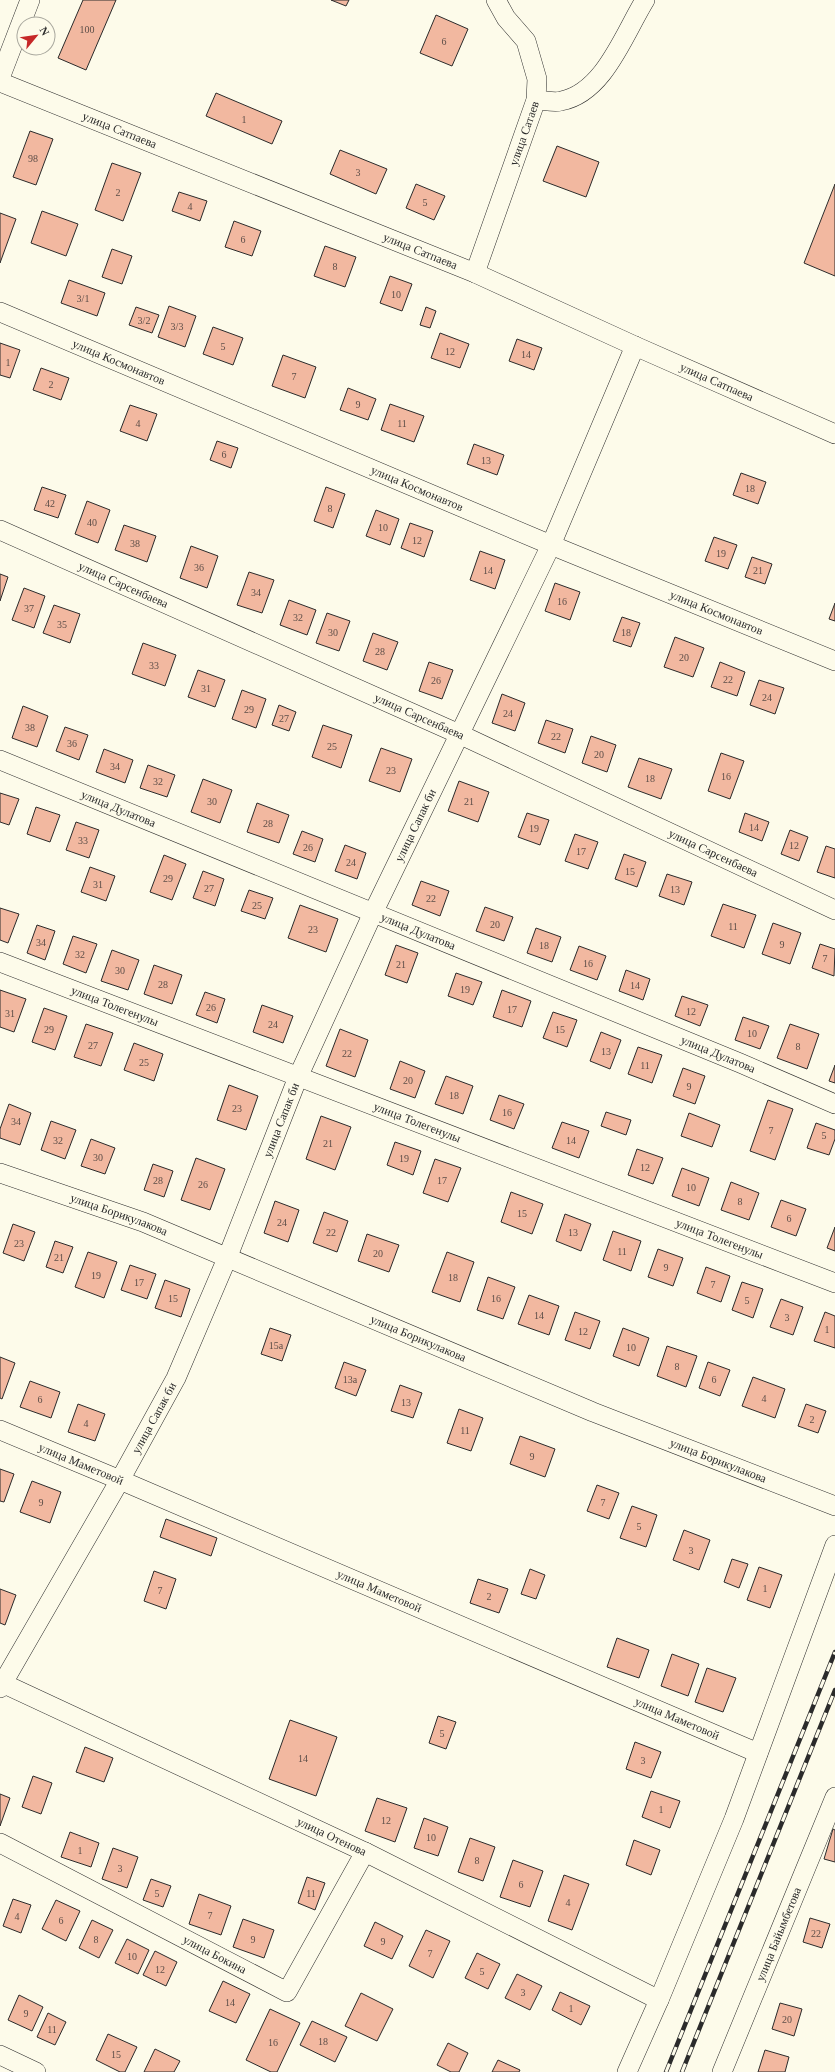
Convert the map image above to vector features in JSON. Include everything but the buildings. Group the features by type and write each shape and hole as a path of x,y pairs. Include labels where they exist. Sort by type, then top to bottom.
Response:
{"street":[{"path":"0,78 30,0"},
{"name":"улица Сатаев","path":"475,273 536,100 537,79 526,41 506,18 496,0"},
{"path":"536,100 560,102 575,97 590,87 612,60 645,0"},
{"name":"улица Сатпаева","path":"0,82 475,273 635,346 835,434"},
{"name":"улица Космонавтов","path":"0,312 551,545 835,661"},
{"name":"улица Сапак би","path":"1,1685 120,1480 176,1378 228,1256 298,1077 373,913 458,734 551,545 635,346"},
{"name":"улица Сарсенбаева","path":"0,530 458,734 835,910"},
{"name":"улица Дулатова","path":"0,760 740,1062 835,1104"},
{"name":"улица Толегенулы","path":"0,962 835,1283"},
{"name":"улица Борикулакова","path":"0,1173 143,1222 228,1256 593,1412 835,1506"},
{"name":"улица Маметовой","path":"0,1430 758,1753"},
{"path":"627,2072 659,2000 734,1819 835,1545"},
{"name":"улица Отенова","path":"1,1685 365,1852 659,2000"},
{"name":"улица Байымбетова","path":"722,2072 835,1797"},
{"name":"улица Бокина","path":"0,1843 287,1992 365,1852"},
{"path":"0,2055 36,2072"}],"railway":[{"path":"666,2072 835,1652"},
{"path":"682,2072 835,1690"}]}
